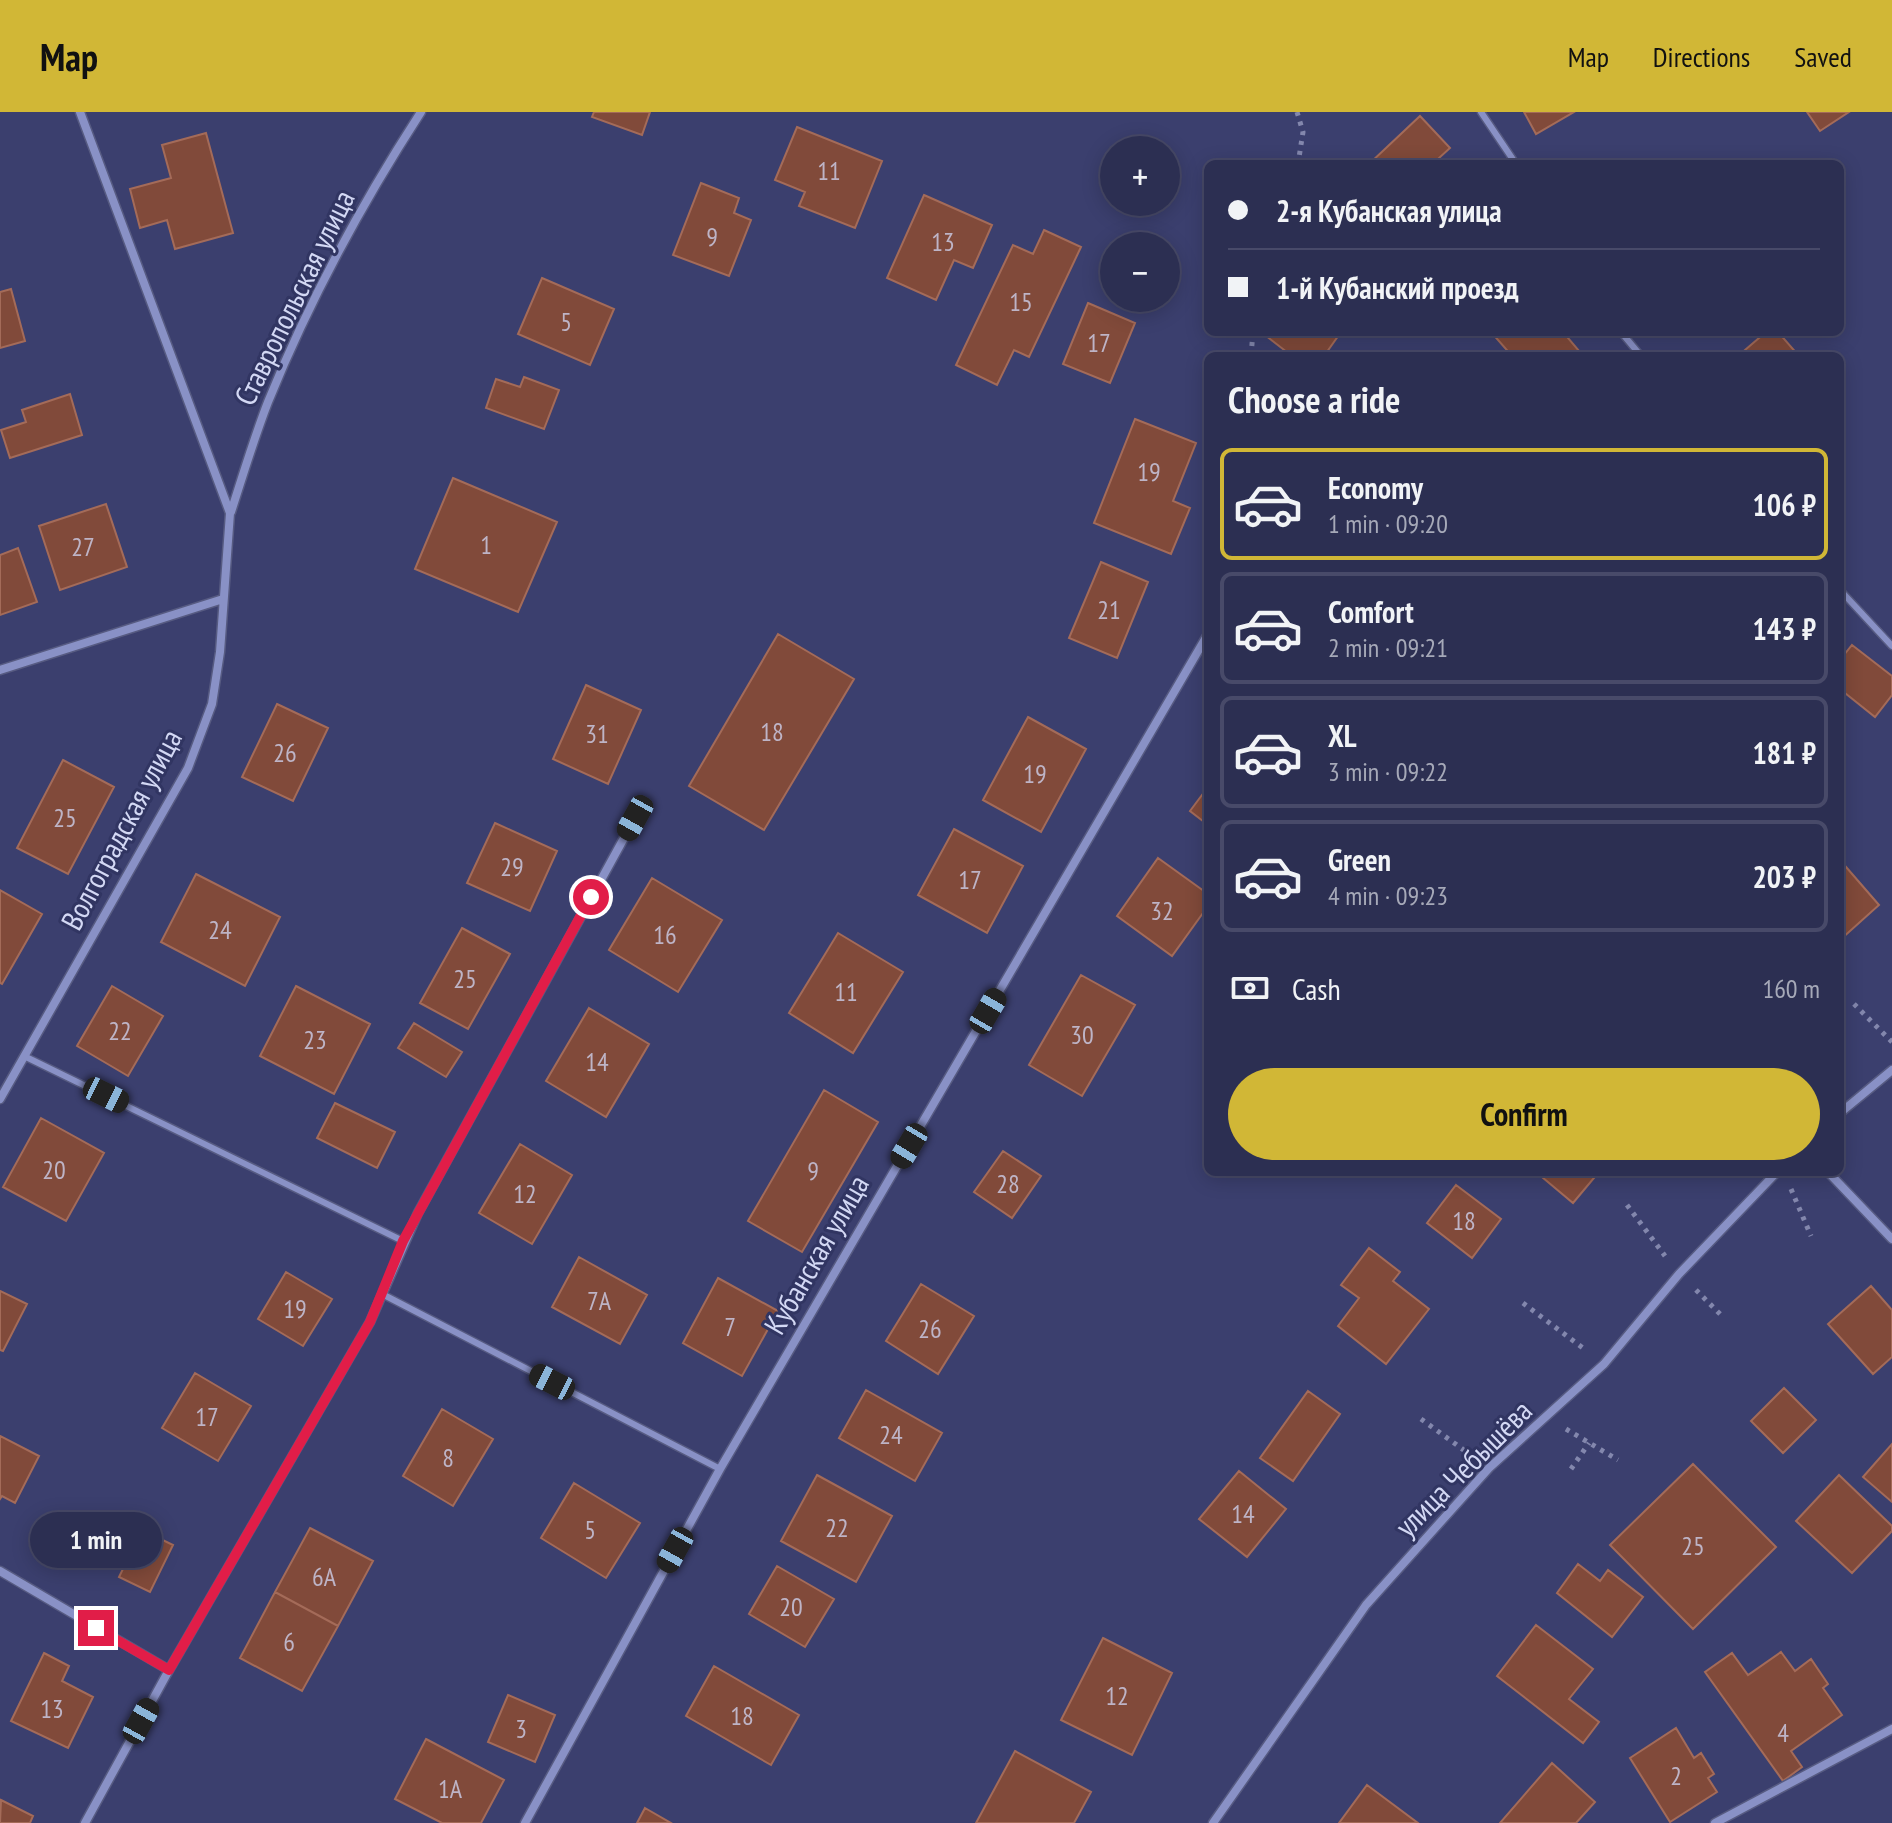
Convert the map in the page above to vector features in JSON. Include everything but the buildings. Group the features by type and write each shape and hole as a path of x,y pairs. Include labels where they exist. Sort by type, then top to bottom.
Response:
{"street":[{"name":"Волгоградская улица","path":"0,1099 188,768 212,704 230,513 80,112"},
{"name":"Ставропольская улица","path":"230,513 268,402 326,276 388,164 421,112"},
{"path":"0,670 223,599"},
{"name":"Кубанская улица","path":"525,1823 720,1469 1204,641"},
{"path":"85,1823 384,1295 403,1241 635,818"},
{"path":"1844,1110 1892,1070"},
{"name":"улица Чебышёва","path":"1213,1823 1366,1605 1489,1468 1548,1418 1604,1364 1679,1274 1773,1176"},
{"path":"1832,1176 1892,1239"},
{"path":"0,1571 169,1670"},
{"path":"1715,1823 1892,1729"}],"lane":[{"path":"1481,112 1513,160"},
{"path":"1624,336 1638,352"},
{"path":"1844,594 1892,646"},
{"path":"24,1056 403,1241"},
{"path":"384,1295 720,1469"}],"path":[{"path":"1297,112 1303,132 1299,160"},
{"path":"1854,1004 1892,1042"},
{"path":"1790,1185 1811,1236"},
{"path":"1523,1303 1604,1364"},
{"path":"1548,1418 1618,1460"},
{"path":"1421,1419 1489,1468"},
{"path":"1571,1469 1589,1443"}],"route":[{"path":"96,1628 169,1670 370,1322 384,1295 403,1241 591,897"}]}
